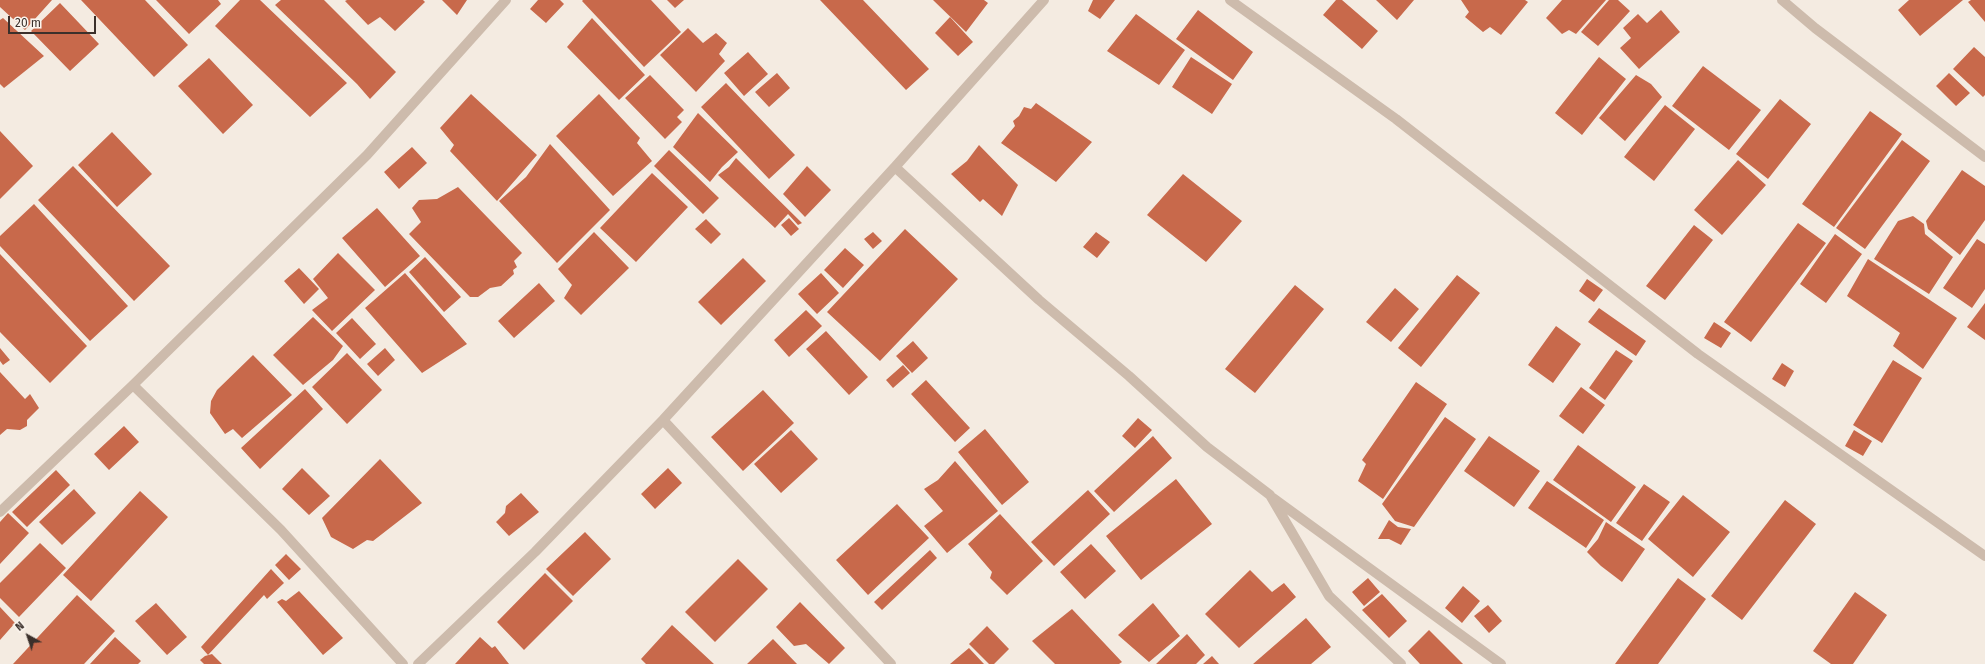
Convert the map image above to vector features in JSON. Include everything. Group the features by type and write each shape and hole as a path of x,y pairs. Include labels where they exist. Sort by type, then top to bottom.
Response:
{"street":[{"path":"0,512 133,385 367,155 506,0"},
{"path":"418,664 535,552 663,420 895,167 1044,0"},
{"path":"1230,0 1396,119 1698,354 1985,556"},
{"path":"1782,0 1815,28 1985,158"},
{"path":"895,167 1039,300 1129,376 1207,447 1270,495 1501,664"},
{"path":"133,385 281,530 403,664"},
{"path":"663,420 891,664"},
{"path":"1270,495 1328,596 1401,664"}],"building":[{"path":"0,0 52,0 25,30 0,7"},
{"path":"81,0 145,0 188,45 154,77"},
{"path":"156,0 218,0 221,4 189,34"},
{"path":"240,0 260,0 347,83 310,117 215,26"},
{"path":"281,0 324,0 396,72 370,99 357,84 275,5"},
{"path":"423,0 425,2 395,31 380,17 368,25 345,1"},
{"path":"442,0 467,0 457,15"},
{"path":"538,0 560,0 564,4 546,23 530,9"},
{"path":"651,0 681,32 644,67 582,1"},
{"path":"667,0 684,0 675,8"},
{"path":"820,0 863,0 929,69 906,90"},
{"path":"933,0 984,0 988,3 966,32"},
{"path":"1093,0 1115,0 1100,19 1088,11"},
{"path":"1336,0 1342,0 1378,31 1362,49 1323,15"},
{"path":"1376,0 1414,0 1397,20"},
{"path":"1461,0 1525,0 1528,2 1501,35 1490,27 1483,32 1465,17 1469,12"},
{"path":"1562,0 1606,0 1576,34 1569,30 1562,34 1546,18"},
{"path":"1609,0 1618,0 1630,11 1598,46 1581,32"},
{"path":"1909,0 1963,0 1920,36 1898,10"},
{"path":"1971,0 1985,0 1985,22 1968,2"},
{"path":"60,3 99,44 70,71 31,31"},
{"path":"1198,10 1253,52 1233,80 1176,39"},
{"path":"1661,10 1680,32 1639,69 1620,48 1631,38 1623,28 1638,14 1647,23"},
{"path":"1136,14 1185,50 1159,85 1107,51"},
{"path":"950,17 973,42 958,56 935,33"},
{"path":"3,18 44,56 4,88 0,84 0,20"},
{"path":"592,18 645,75 619,100 567,47"},
{"path":"688,28 703,43 716,33 727,43 719,54 725,61 696,92 660,55"},
{"path":"1974,47 1985,57 1985,95 1983,97 1953,69"},
{"path":"748,52 768,74 744,96 724,73"},
{"path":"1191,57 1232,84 1212,114 1172,87"},
{"path":"1599,57 1626,79 1582,135 1555,113"},
{"path":"209,58 253,105 223,134 178,86"},
{"path":"1703,66 1761,110 1729,150 1672,106"},
{"path":"777,73 790,88 769,107 755,92"},
{"path":"1949,73 1970,93 1956,106 1936,86"},
{"path":"650,75 684,110 677,117 682,122 665,139 625,98"},
{"path":"1636,75 1651,84 1662,97 1625,141 1599,118"},
{"path":"726,83 795,155 769,179 701,107"},
{"path":"471,94 537,155 497,201 450,151 454,145 440,128"},
{"path":"599,94 640,138 637,143 652,161 613,196 556,136"},
{"path":"1780,99 1811,124 1768,179 1736,154"},
{"path":"1036,103 1092,142 1056,182 1001,143 1015,126 1013,121 1019,116 1024,107 1031,109"},
{"path":"1665,105 1695,129 1654,181 1624,157"},
{"path":"1870,111 1902,134 1834,227 1802,204"},
{"path":"698,113 738,152 722,167 710,182 673,147"},
{"path":"0,131 33,166 0,199"},
{"path":"112,132 152,174 117,207 78,165"},
{"path":"1902,140 1930,161 1865,249 1836,228"},
{"path":"550,144 610,210 557,263 499,201 526,177"},
{"path":"979,145 1018,185 1002,216 983,199 980,202 951,174 967,161"},
{"path":"412,147 427,163 399,189 384,172"},
{"path":"669,150 719,198 703,214 654,166"},
{"path":"736,158 802,223 798,225 788,214 775,228 718,175 729,167"},
{"path":"1738,160 1766,185 1722,235 1694,210"},
{"path":"73,166 170,266 134,301 38,200"},
{"path":"807,166 831,190 805,217 783,194"},
{"path":"1962,170 1985,186 1985,220 1960,255 1928,229 1926,221"},
{"path":"652,173 688,207 636,262 600,228"},
{"path":"1183,174 1242,221 1206,262 1147,215"},
{"path":"458,187 522,253 514,261 517,267 513,270 514,274 501,286 490,288 478,297 470,297 409,234 421,222 412,208 419,200 437,199"},
{"path":"34,204 128,306 90,341 0,246 0,236"},
{"path":"377,208 420,256 385,287 342,238"},
{"path":"1913,216 1924,224 1925,234 1953,257 1929,294 1874,259 1898,221"},
{"path":"789,218 799,229 791,236 781,225"},
{"path":"706,219 721,234 711,244 695,229"},
{"path":"1798,223 1826,243 1751,342 1724,322"},
{"path":"1694,225 1713,240 1665,300 1646,286"},
{"path":"905,229 958,279 880,361 827,312"},
{"path":"594,232 629,268 581,315 564,298 572,285 558,269"},
{"path":"873,232 882,241 873,249 864,239"},
{"path":"1096,232 1110,242 1097,258 1083,247"},
{"path":"1835,234 1862,254 1826,303 1800,284"},
{"path":"1977,239 1985,244 1985,289 1972,308 1943,288"},
{"path":"845,248 864,265 843,288 824,270"},
{"path":"338,253 375,290 332,331 312,310 328,298 313,279"},
{"path":"0,254 87,346 50,383 0,332"},
{"path":"425,257 461,297 444,312 409,272"},
{"path":"743,258 766,281 721,325 698,302"},
{"path":"1868,259 1957,318 1923,369 1893,346 1900,333 1847,296"},
{"path":"299,268 319,289 304,304 284,281"},
{"path":"405,273 467,344 422,373 365,308"},
{"path":"821,273 839,293 817,314 798,294"},
{"path":"1457,275 1480,293 1421,367 1398,348"},
{"path":"1587,279 1603,290 1594,302 1579,291"},
{"path":"539,283 555,301 514,338 498,321"},
{"path":"1295,285 1324,309 1255,393 1225,369"},
{"path":"1395,288 1419,309 1391,342 1366,322"},
{"path":"1985,303 1985,340 1967,327"},
{"path":"1599,308 1646,341 1636,356 1588,322"},
{"path":"806,310 822,326 789,357 774,340"},
{"path":"313,317 343,346 333,360 303,385 273,355"},
{"path":"352,318 376,344 360,359 336,333"},
{"path":"1714,322 1731,333 1721,348 1704,338"},
{"path":"1556,326 1581,344 1553,383 1528,365"},
{"path":"826,331 868,377 849,395 806,349"},
{"path":"913,341 928,358 912,373 896,356"},
{"path":"0,348 10,360 3,365 0,361"},
{"path":"385,348 395,360 378,376 367,364"},
{"path":"1616,350 1633,361 1605,400 1589,388"},
{"path":"347,353 382,390 347,424 312,387"},
{"path":"253,355 292,395 242,438 233,429 225,434 210,413 211,401 217,390"},
{"path":"1893,360 1922,378 1882,443 1853,425"},
{"path":"1782,363 1794,371 1785,387 1772,379"},
{"path":"903,365 910,373 893,388 886,380"},
{"path":"0,372 25,399 30,394 39,408 27,420 27,426 20,430 7,429 0,435"},
{"path":"926,380 970,428 955,442 911,394"},
{"path":"1416,382 1447,404 1383,499 1358,481 1366,464 1362,460"},
{"path":"1581,387 1605,405 1583,434 1559,416"},
{"path":"305,389 323,409 260,469 241,448"},
{"path":"763,390 794,423 743,471 711,437"},
{"path":"1445,417 1476,439 1414,527 1395,521 1382,504"},
{"path":"1138,418 1152,430 1135,448 1122,436"},
{"path":"124,426 139,442 109,470 94,454"},
{"path":"985,429 1029,482 1002,505 958,452"},
{"path":"791,430 818,459 781,493 754,464"},
{"path":"1854,430 1872,441 1863,456 1845,446"},
{"path":"1153,436 1172,458 1114,512 1094,491"},
{"path":"1489,436 1540,471 1514,507 1464,471"},
{"path":"1578,445 1636,487 1611,522 1553,480"},
{"path":"380,459 422,503 373,541 367,540 353,549 331,537 322,518"},
{"path":"955,461 998,511 947,553 924,526 943,511 924,489 938,480"},
{"path":"302,468 330,496 309,515 282,489"},
{"path":"668,468 682,483 655,509 641,494"},
{"path":"56,470 70,485 27,527 12,512"},
{"path":"1176,479 1212,524 1141,580 1106,536"},
{"path":"1547,481 1604,520 1586,548 1528,508"},
{"path":"1644,484 1670,502 1642,541 1616,523"},
{"path":"74,489 96,513 62,545 39,522"},
{"path":"1088,490 1110,514 1054,566 1031,542"},
{"path":"140,491 168,517 91,601 63,575"},
{"path":"521,493 539,512 509,536 496,522 505,513 506,506"},
{"path":"1683,495 1730,532 1693,577 1648,539"},
{"path":"1785,500 1816,524 1742,620 1711,596"},
{"path":"897,504 929,538 868,595 836,560"},
{"path":"8,513 29,533 0,564 0,522"},
{"path":"1000,514 1043,561 1007,595 990,578 992,572 968,544"},
{"path":"1389,520 1398,527 1411,529 1401,545 1389,539 1378,539"},
{"path":"1606,522 1645,549 1622,582 1601,566 1587,552 1598,539"},
{"path":"585,532 611,559 573,596 546,569"},
{"path":"40,543 66,568 19,617 0,598 0,583"},
{"path":"1091,544 1116,571 1085,599 1060,572"},
{"path":"930,550 937,558 882,610 874,602"},
{"path":"286,554 301,569 289,580 275,565"},
{"path":"738,559 768,589 715,642 685,612"},
{"path":"271,569 284,583 267,599 264,595 208,655 201,647"},
{"path":"1250,570 1272,592 1284,583 1296,597 1239,648 1205,614"},
{"path":"545,573 573,601 524,650 497,622"},
{"path":"1368,578 1380,592 1364,606 1352,592"},
{"path":"1678,578 1706,599 1658,664 1615,664"},
{"path":"1463,586 1480,601 1462,623 1445,608"},
{"path":"299,591 343,638 323,655 277,602 282,599 286,601"},
{"path":"1855,592 1887,615 1853,664 1831,664 1813,651"},
{"path":"1382,594 1407,621 1389,638 1362,610"},
{"path":"77,595 115,631 84,664 13,664"},
{"path":"800,602 845,648 829,664 806,644 794,646 776,627"},
{"path":"156,603 187,637 167,655 135,621"},
{"path":"1153,603 1180,636 1149,662 1118,635"},
{"path":"1488,605 1502,621 1489,633 1474,616"},
{"path":"0,607 15,623 0,640"},
{"path":"1072,609 1122,662 1119,664 1055,664 1032,641"},
{"path":"1306,618 1331,647 1311,664 1253,664"},
{"path":"672,625 714,664 646,664 641,659"},
{"path":"987,626 1009,649 994,664 989,664 969,644"},
{"path":"1429,630 1463,664 1420,664 1408,651"},
{"path":"1187,634 1205,655 1196,664 1156,664"},
{"path":"115,637 141,661 138,664 90,664"},
{"path":"480,637 492,648 495,646 509,664 455,664"},
{"path":"773,639 797,664 747,664"},
{"path":"969,648 984,664 950,664"},
{"path":"212,654 222,664 204,664 200,660 205,656"},
{"path":"1212,656 1219,664 1203,664"}]}
